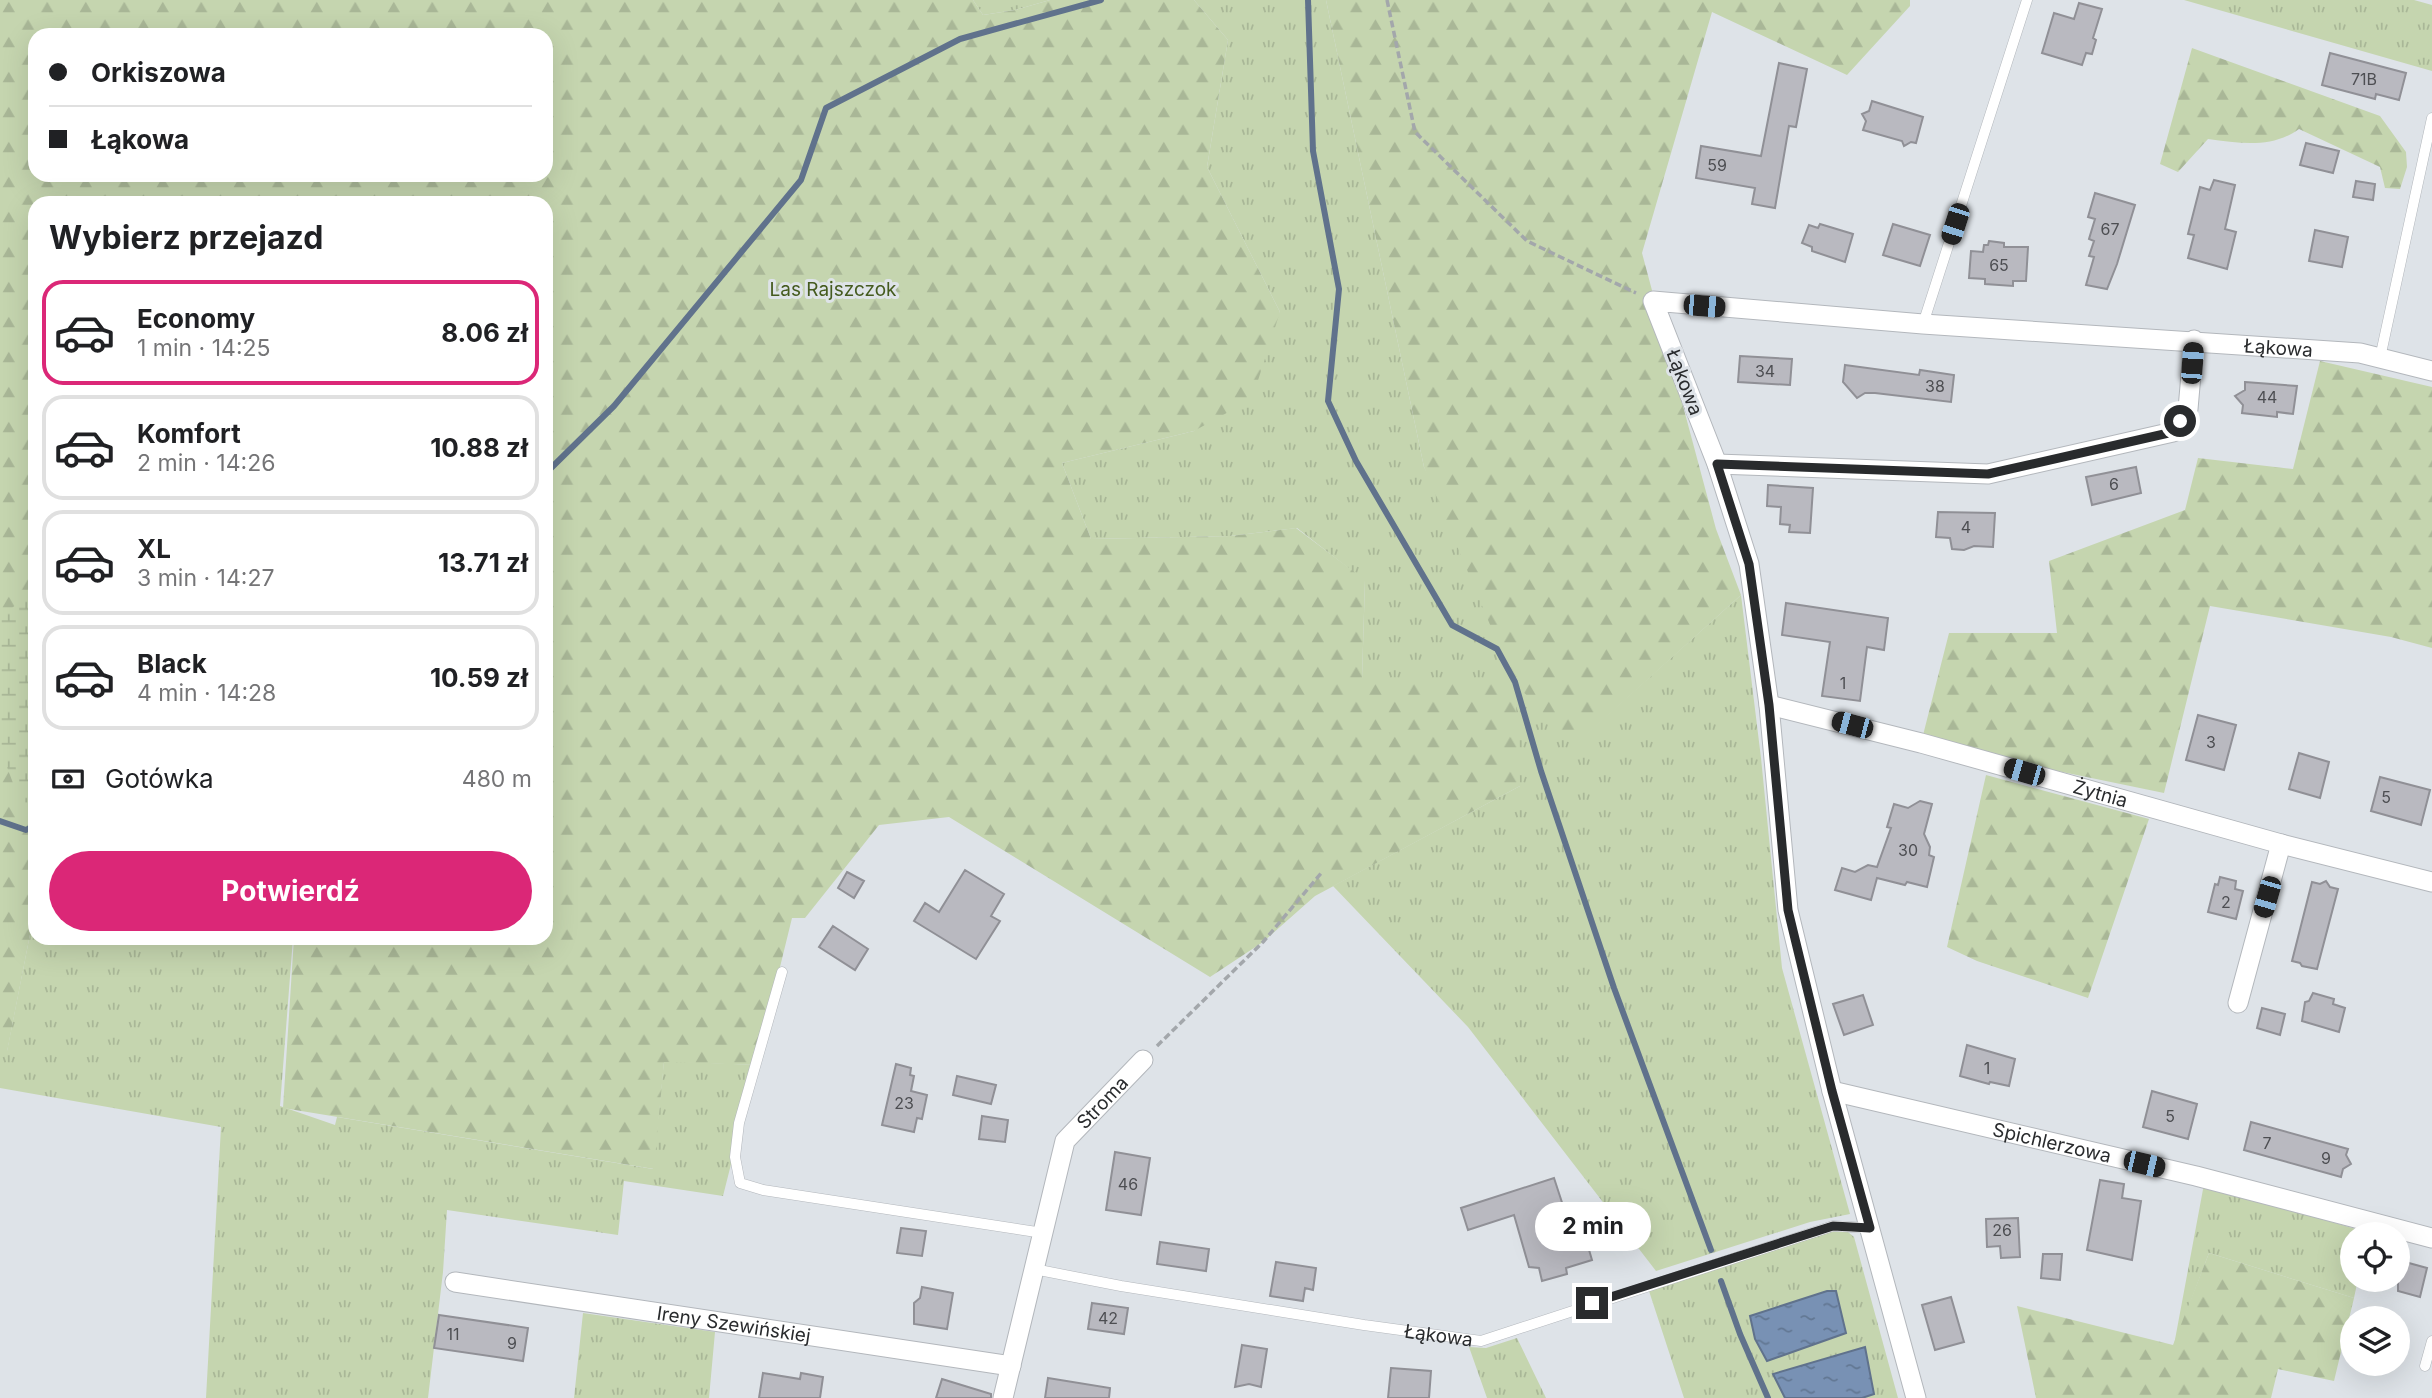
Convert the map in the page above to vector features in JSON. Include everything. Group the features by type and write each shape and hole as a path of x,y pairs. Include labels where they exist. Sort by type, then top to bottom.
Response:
{"street":[{"name":"Łąkowa","path":"1916,1398 1832,1091 1788,910 1769,705 1749,564 1717,464 1653,301 1923,324 2360,353 2432,371"},
{"path":"1717,464 1988,474 2173,432 2189,409 2194,341"},
{"name":"Żytnia","path":"1769,705 1921,743 2281,844 2432,882"},
{"path":"2238,1003 2281,844"},
{"name":"Stroma","path":"1003,1398 1065,1141 1143,1060"},
{"name":"Spichlerzowa","path":"1832,1091 2196,1176 2432,1238"},
{"name":"Ireny Szewińskiej","path":"455,1282 1011,1366"}],"lane":[{"path":"1923,324 2027,0"},
{"path":"2379,358 2432,118"},
{"path":"782,972 739,1123 735,1157 740,1183 763,1190 1043,1233"},
{"name":"Łąkowa","path":"1034,1269 1121,1286 1481,1341 1833,1226 1870,1228"},
{"path":"2425,1366 2432,1341"}],"path":[{"path":"1387,0 1415,132 1527,240 1653,301"},
{"name":"Stroma","path":"1143,1060 1263,942 1323,872"}],"green space":[{"name":"Las Rajszczok","path":"0,0 973,0 983,15 1015,10 1050,0 1194,0 1228,40 1207,167 1280,312 1252,399 1194,431 1062,463 1091,539 1230,536 1296,528 1365,580 1362,678 1514,682 1424,467 1326,0 1910,0 1910,6 1847,75 1712,12 1642,253 1716,529 1741,595 1574,746 1515,683 1520,786 1315,896 1263,942 1210,977 949,817 879,825 805,918 792,918 756,1065 664,1062 654,1169 283,1108 294,945 553,945 553,196 28,196 28,945 7,1052 0,1051"},
{"path":"973,0 1050,0 1015,10 983,15"},
{"path":"1194,0 1326,0 1424,467 1574,745 1741,595 1782,968 1850,1214 1810,1222 1656,1271 1468,1027 1333,886 1520,786 1362,679 1365,581 1297,528 1230,536 1091,539 1062,463 1194,431 1280,312 1207,167 1228,40"},
{"path":"2184,0 2414,0 2432,5 2432,71"},
{"path":"2192,48 2380,116 2406,152 2407,167 2400,189 2385,188 2380,167 2299,129 2277,140 2266,142 2243,143 2208,139 2178,172 2160,164"},
{"path":"2320,361 2432,387 2432,648 2391,637 2210,606 2164,793 1921,743 1949,633 2057,633 2049,561 2185,510 2198,458 2293,469"},
{"path":"28,595 28,803 20,802 0,748 0,618"},
{"path":"1986,775 2149,819 2088,998 1977,961 1947,947"},
{"path":"28,944 292,945 280,1106 335,1125 337,1117 653,1169 664,1061 756,1065 723,1196 624,1181 618,1235 447,1210 443,1272 428,1398 206,1398 221,1127 0,1088 0,1051 7,1051"},
{"path":"2204,1184 2340,1224 2340,1292 2355,1292 2354,1298 2209,1253 2174,1345"},
{"path":"1842,1227 1854,1237 1898,1398 1684,1398 1649,1291"},
{"path":"2209,1253 2354,1298 2352,1306 2340,1306 2340,1356 2334,1381 2278,1369 2271,1398 2036,1398 2017,1306 2173,1345"},
{"path":"583,1313 715,1332 709,1398 574,1398"},
{"path":"1517,1338 1546,1398 1487,1398 1469,1347 1486,1348"}],"water":[{"path":"1827,1291 1836,1291 1846,1333 1767,1361 1755,1339 1750,1316"},
{"path":"1865,1347 1874,1394 1862,1398 1785,1398 1773,1374"}],"building":[{"path":"2079,3 2102,9 2093,38 2096,40 2092,54 2086,53 2082,65 2042,53 2054,13 2074,19"},
{"path":"2330,53 2406,73 2399,100 2376,94 2375,99 2322,85"},
{"path":"1779,63 1807,69 1796,127 1789,126 1775,208 1752,204 1755,188 1696,178 1701,146 1761,156"},
{"path":"1872,101 1923,117 1916,143 1911,142 1904,146 1902,141 1863,130 1866,121 1862,114 1869,111"},
{"path":"2306,143 2339,151 2333,173 2300,165"},
{"path":"2214,180 2235,185 2225,229 2236,232 2227,269 2188,258 2194,235 2188,234 2200,187 2210,190"},
{"path":"2356,181 2375,184 2373,200 2353,197"},
{"path":"2095,193 2135,205 2107,289 2086,285 2094,257 2089,256 2094,241 2089,239 2095,219 2088,217"},
{"path":"1820,224 1853,234 1845,262 1812,251 1812,247 1802,243 1809,225 1818,228"},
{"path":"1893,224 1930,235 1920,266 1883,255"},
{"path":"2315,230 2348,237 2342,267 2309,261"},
{"path":"1989,241 2004,243 2004,247 2028,247 2026,281 2013,281 2013,286 1985,284 1985,279 1969,278 1971,251 1983,252 1984,245 1988,245"},
{"path":"1740,356 1792,359 1790,385 1738,382"},
{"path":"1845,365 1919,375 1920,370 1954,375 1951,402 1875,393 1865,393 1857,398 1843,382"},
{"path":"2245,382 2297,386 2293,414 2277,412 2277,417 2242,413 2243,405 2235,396 2245,390"},
{"path":"2136,467 2141,493 2092,505 2086,477"},
{"path":"1768,485 1813,488 1810,533 1789,532 1790,525 1780,524 1781,507 1767,506"},
{"path":"1938,512 1995,513 1993,547 1952,549 1950,538 1936,537"},
{"path":"1786,603 1888,618 1884,650 1867,647 1860,701 1822,696 1830,642 1782,635"},
{"path":"2198,715 2236,725 2224,770 2186,760"},
{"path":"2299,753 2329,762 2320,798 2289,789"},
{"path":"2380,777 2430,790 2421,825 2371,811"},
{"path":"1920,801 1932,804 1924,834 1930,847 1929,855 1934,857 1927,887 1877,878 1871,900 1835,890 1842,868 1855,872 1868,865 1877,867 1891,828 1887,827 1894,804 1908,808"},
{"path":"965,870 1004,894 991,916 1000,921 976,959 914,921 925,903 939,912"},
{"path":"847,872 864,881 854,898 838,888"},
{"path":"2220,877 2236,881 2235,889 2243,891 2236,919 2208,912 2215,884 2218,885"},
{"path":"2326,881 2330,887 2338,889 2317,969 2292,961 2312,882 2320,884"},
{"path":"833,926 868,949 855,970 819,947"},
{"path":"2313,993 2334,999 2333,1004 2345,1008 2339,1032 2302,1021 2305,1002 2309,1001"},
{"path":"1863,995 1873,1025 1844,1035 1833,1004"},
{"path":"2262,1008 2285,1014 2280,1035 2257,1028"},
{"path":"1967,1045 2015,1059 2009,1086 1960,1076"},
{"path":"896,1064 911,1068 910,1075 914,1076 911,1091 927,1095 922,1119 917,1118 914,1132 882,1125"},
{"path":"957,1076 996,1085 991,1104 953,1095"},
{"path":"2152,1091 2197,1104 2188,1139 2143,1127"},
{"path":"982,1116 1008,1120 1005,1142 979,1139"},
{"path":"2251,1122 2348,1149 2346,1155 2351,1164 2343,1169 2341,1177 2244,1150"},
{"path":"1115,1152 1150,1158 1141,1215 1106,1210"},
{"path":"1554,1178 1571,1230 1582,1226 1592,1260 1566,1268 1567,1274 1542,1281 1539,1268 1529,1267 1514,1215 1468,1230 1461,1208"},
{"path":"2100,1180 2124,1184 2122,1198 2141,1201 2132,1260 2087,1250"},
{"path":"2018,1218 2020,1257 2001,1258 2000,1246 1987,1247 1986,1219"},
{"path":"901,1228 926,1231 922,1256 897,1253"},
{"path":"1160,1242 1209,1249 1206,1271 1157,1264"},
{"path":"2043,1254 2062,1254 2060,1280 2041,1278"},
{"path":"1276,1262 1316,1268 1313,1290 1305,1288 1303,1301 1270,1296"},
{"path":"2410,1263 2427,1268 2420,1297 2402,1292 2410,1292"},
{"path":"922,1287 953,1293 947,1329 914,1324 914,1303 920,1298"},
{"path":"1951,1297 1964,1342 1935,1350 1922,1305"},
{"path":"1092,1303 1128,1308 1124,1334 1088,1329"},
{"path":"439,1315 528,1328 523,1361 434,1348"},
{"path":"1242,1345 1267,1349 1261,1387 1249,1384 1235,1387"},
{"path":"1391,1368 1431,1371 1429,1398 1388,1398"},
{"path":"763,1373 800,1379 801,1373 823,1377 820,1398 759,1398"},
{"path":"1048,1378 1110,1388 1109,1398 1045,1398"},
{"path":"942,1379 991,1394 991,1398 936,1398"}],"waterway":[{"path":"553,466 614,406 801,180 826,108 960,39 1101,0"},
{"path":"1308,0 1313,151 1339,289 1328,401 1356,461 1452,625 1497,649 1515,682 1541,771 1614,988 1711,1250"},
{"path":"0,821 28,829"},
{"path":"1721,1281 1740,1334 1768,1398"}],"route":[{"path":"1592,1303 1833,1226 1870,1228 1832,1091 1788,910 1769,705 1749,564 1717,464 1988,474 2173,432 2180,421"}]}
